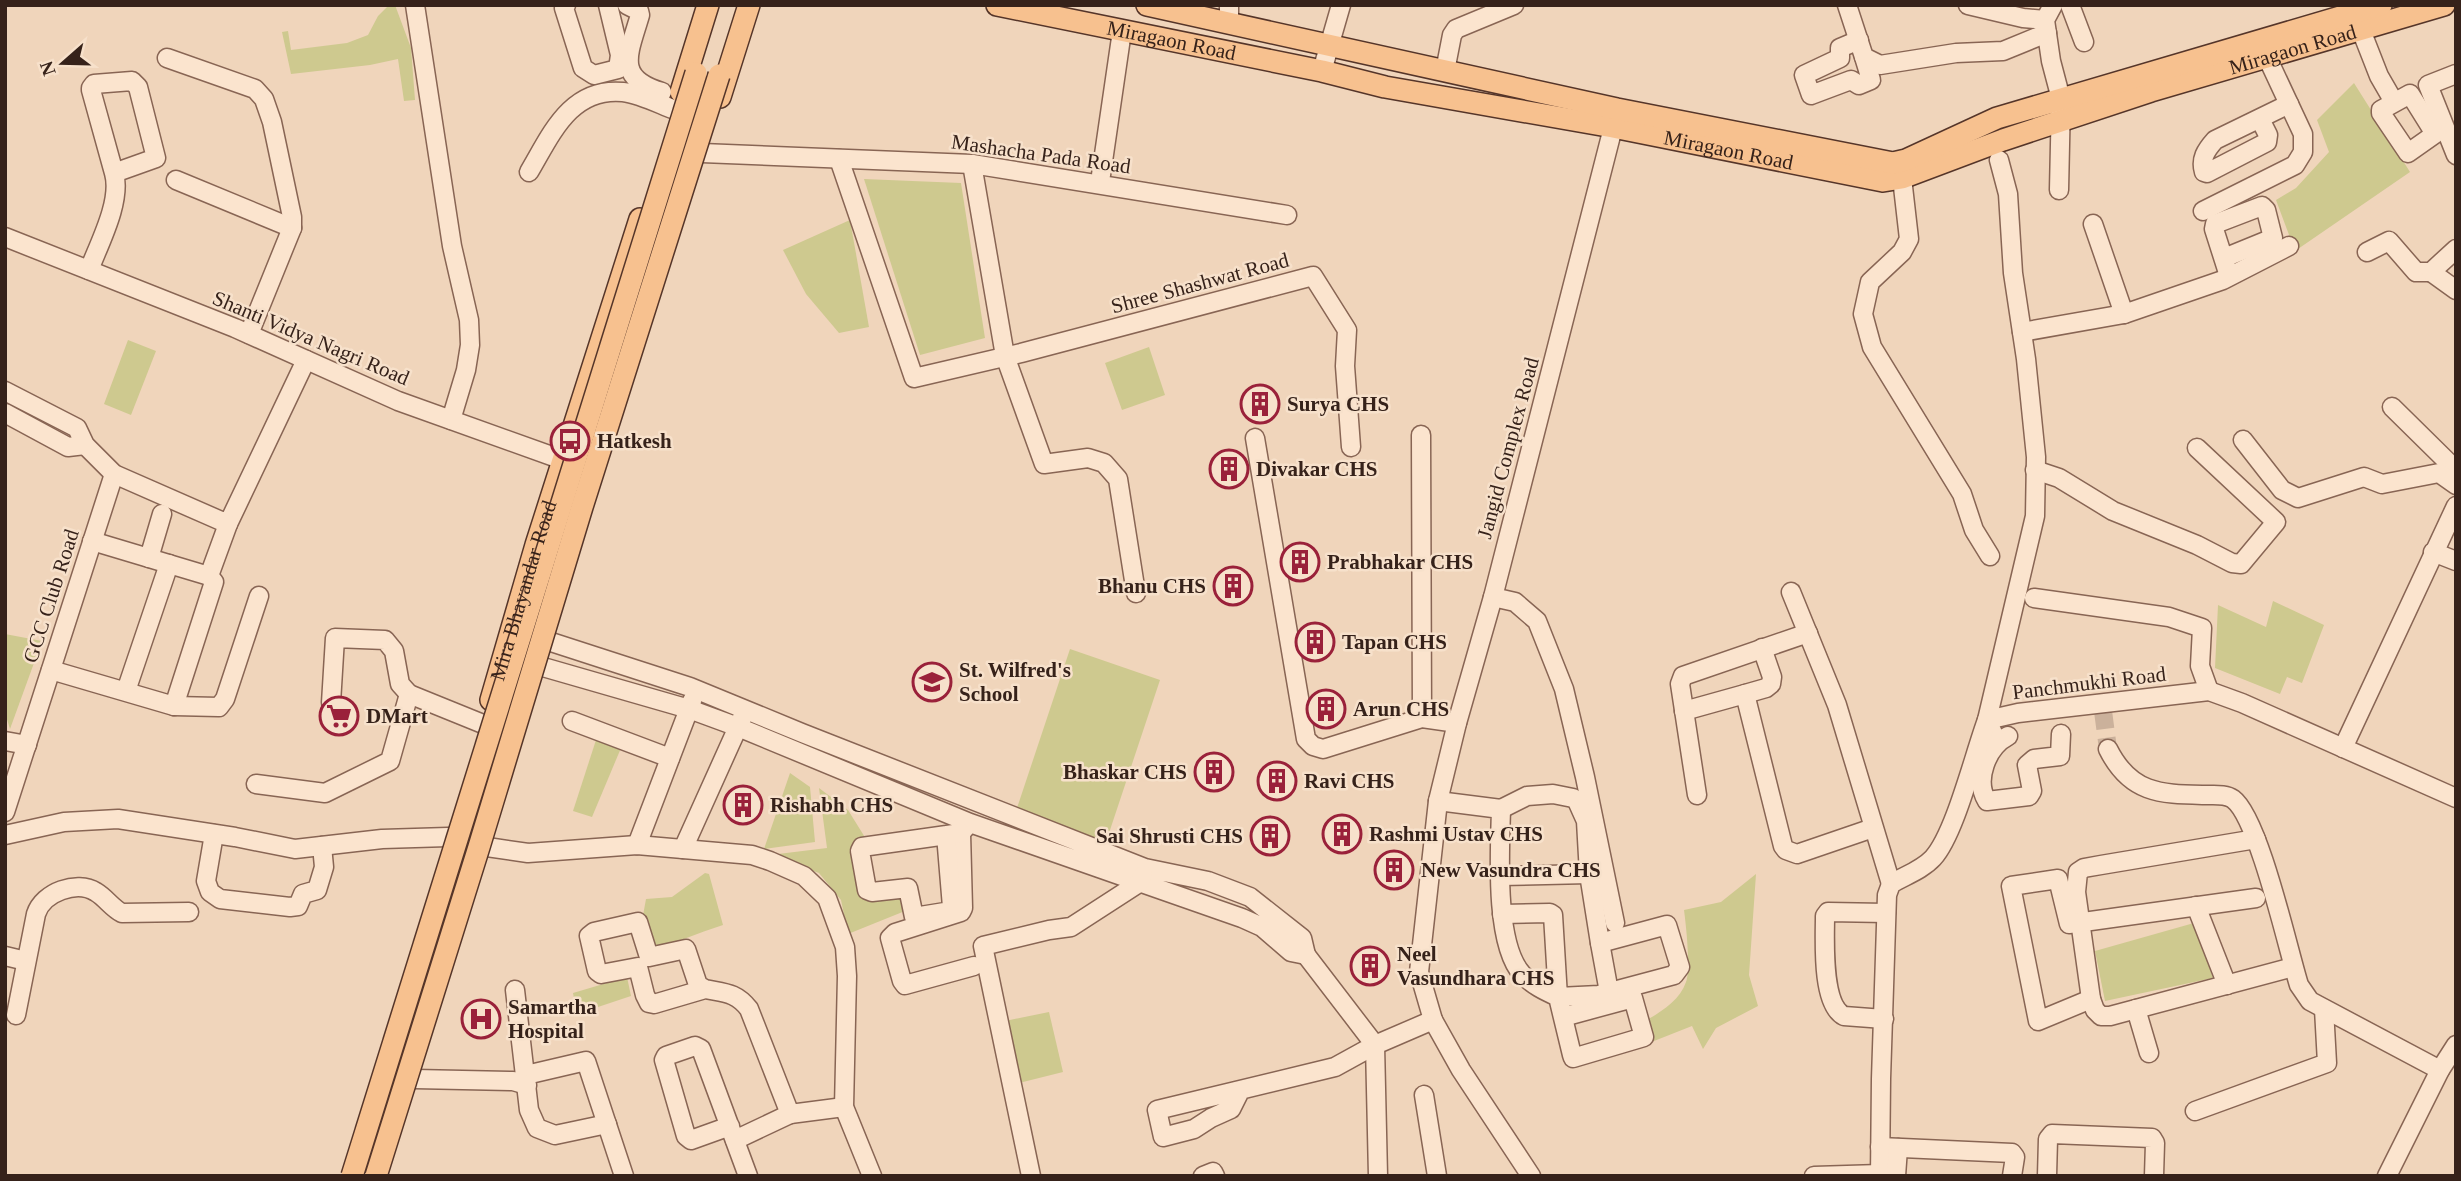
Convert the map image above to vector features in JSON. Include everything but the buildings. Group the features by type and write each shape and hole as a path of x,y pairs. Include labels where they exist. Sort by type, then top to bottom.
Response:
{"main road":[{"name":"Mira Bhayandar Road","path":"341,1176 356,1137 484,724 562,461 710,5"},
{"path":"352,1176 711,25 710,5"},
{"name":"Miragaon Road","path":"997,5 1322,71 1385,87 1615,118 1893,163 1991,143"},
{"name":"Miragaon Road","path":"1147,5 1229,14 1328,46 1445,71 1615,118 1883,181 1902,178 1991,143 2060,120 2361,30 2401,11 2444,5"},
{"name":"Miragaon Road","path":"1991,143 1997,118 2381,5"},
{"name":"Mira Bhayandar Road","path":"384,1176 543,667 548,641 600,473 749,6"},
{"path":"376,1176 586,494 734,27 749,6"}],"street":[{"path":"415,5 453,246 469,320 470,345 466,370 451,420"},
{"path":"566,5 564,8 583,68 594,75 618,69 620,62 608,5"},
{"path":"627,5 639,11 640,15 627,59 634,75 642,86 677,104"},
{"path":"1322,71 1341,5"},
{"path":"1445,71 1452,35 1456,29 1514,5"},
{"path":"1847,5 1862,48 1880,65 1956,52 2003,51 2048,19"},
{"path":"1968,5 2023,18 2048,19"},
{"path":"2070,5 2084,41"},
{"path":"2048,19 2051,61 2061,99 2059,190"},
{"path":"2361,30 2379,76 2394,102"},
{"path":"1101,175 1122,31"},
{"path":"2203,211 2295,165 2299,160 2305,143 2303,134 2267,57"},
{"path":"167,58 255,89 261,94 272,122 292,228 249,334"},
{"path":"2456,74 2428,85 2456,155"},
{"path":"89,270 116,194 114,173 91,88 94,84 132,81 138,87 156,158 114,173"},
{"path":"529,172 565,113 582,102 609,92 624,92 677,104"},
{"path":"2260,119 2289,104"},
{"name":"Jangid Complex Road","path":"1531,1176 1461,1070 1433,1020 1419,972 1438,801 1615,118"},
{"path":"1991,143 2008,194 2013,273 2022,332 2035,470 2035,516 1987,720 2002,739 1989,754 1984,771 1984,796 1990,802 2029,796 2032,791 2027,765 2034,759 2060,756 2061,734"},
{"name":"Mashacha Pada Road","path":"702,153 972,164 1287,215"},
{"name":"Shree Shashwat Road","path":"839,159 914,377 1313,276 1347,330 1345,366 1351,447"},
{"path":"972,164 1005,356 1044,464 1088,458 1104,463 1118,479 1136,593"},
{"path":"1902,178 1909,239 1902,252 1870,282 1863,314 1872,347 1962,494 1974,530 1990,556"},
{"path":"176,180 292,228"},
{"path":"2093,224 2124,314"},
{"name":"Shanti Vidya Nagri Road","path":"5,237 249,334 398,401 600,473"},
{"path":"2367,252 2389,241 2416,272 2431,272 2456,290"},
{"path":"2022,332 2124,314 2230,276 2289,246"},
{"path":"2431,272 2456,249"},
{"path":"2224,258 2230,276"},
{"path":"209,576 228,524 306,360"},
{"path":"5,391 77,428 76,446"},
{"path":"2392,407 2456,471"},
{"path":"5,413 76,446 114,474 228,524"},
{"path":"1421,435 1422,718"},
{"path":"1255,438 1307,739 1313,747 1323,749 1422,718 1457,723"},
{"path":"2243,440 2283,490 2298,498 2364,477 2382,484 2439,473 2456,485"},
{"path":"2035,470 2059,478 2113,511 2197,545 2232,563 2241,564 2276,522 2197,448"},
{"name":"GCC Club Road","path":"5,812 18,756 51,670 114,474"},
{"path":"2343,748 2456,506"},
{"path":"149,558 162,514"},
{"path":"92,541 209,576 214,582 174,706"},
{"path":"2433,552 2456,561"},
{"path":"126,691 169,564"},
{"path":"1791,592 1837,705 1891,884 1886,913 1884,1018 1889,1147 1886,1175 1814,1176"},
{"path":"51,670 174,706 219,707 223,704 259,596"},
{"path":"1493,597 1515,602 1537,621 1564,688 1615,923"},
{"path":"2034,598 2169,617 2202,628 2200,666 2209,691"},
{"path":"1697,795 1680,684 1683,676 1808,633"},
{"path":"331,703 335,638 385,640 394,651 400,684 410,695 484,724"},
{"path":"548,641 696,689 978,803 1262,927 1291,952 1306,955"},
{"path":"1684,711 1772,684 1762,648"},
{"path":"543,667 689,709 738,727 959,830 1142,876 1208,881 1250,897 1302,938 1306,955 1375,1045 1378,1176"},
{"path":"1995,685 2018,713"},
{"path":"637,845 696,689"},
{"name":"Panchmukhi Road","path":"1891,884 1923,867 1935,857 1948,832 1987,720 2018,713 2103,708 2209,691 2242,703 2456,798"},
{"path":"1745,694 1786,850 1797,854 1873,828"},
{"path":"256,784 325,793 390,761 410,695"},
{"path":"683,849 745,710"},
{"path":"572,721 670,758"},
{"path":"5,741 18,756"},
{"path":"2108,749 2124,773 2148,790 2164,794 2223,795 2233,799 2243,811 2256,839 2293,967 2299,985 2310,1001 2440,1070"},
{"path":"1438,801 1501,809 1527,796 1553,794 1573,797 1586,821 1589,874 1609,992"},
{"path":"959,830 862,846 860,851 867,890 872,892 908,888 914,917 951,911 959,830 978,803"},
{"path":"1501,809 1502,914 1513,961 1536,987 1558,997 1609,992 1678,972 1680,963 1667,925 1600,943"},
{"path":"5,835 64,822 118,819 295,849 382,839 448,836"},
{"path":"959,830 961,912 895,933 890,938 890,944 905,985 974,966"},
{"path":"214,834 206,881 210,892 220,899 290,908 298,906 303,894 317,890 324,867 322,846"},
{"path":"2256,839 2084,868 2078,872 2076,892 2091,999 2095,1010 2101,1016 2110,1016 2293,967"},
{"path":"487,847 528,853 637,845 683,849 751,856 804,876 827,898 845,947 847,976 844,1108 872,1176"},
{"path":"1500,876 1589,874"},
{"path":"1031,1176 983,946 1049,930 1071,928 1142,876"},
{"path":"2091,999 2038,1021 2011,886 2058,879 2069,925 2256,898"},
{"path":"16,1015 39,905 46,898 57,892 80,888 89,889 122,913 189,912"},
{"path":"1242,918 1250,897"},
{"path":"2196,906 2227,985"},
{"path":"1884,1018 1844,1016 1839,1013 1833,1002 1824,960 1825,916 1828,912 1886,913"},
{"path":"1502,914 1553,915 1558,997 1572,1055 1575,1059 1644,1037 1633,998 1563,1017"},
{"path":"705,989 654,1004 649,1003 638,967 601,974 597,971 589,936 594,932 638,922 649,957 686,949 698,985 741,998 749,1009 790,1114"},
{"path":"5,956 26,961"},
{"path":"515,990 528,1110 537,1128 555,1135 607,1124"},
{"path":"2136,1009 2148,1054"},
{"path":"2195,1111 2328,1063 2324,1009"},
{"path":"1240,1091 1335,1067 1375,1045 1433,1020"},
{"path":"2387,1176 2440,1070 2456,1045"},
{"path":"748,1176 732,1133 701,1049 695,1046 666,1056 664,1060 686,1136 691,1140 732,1133 790,1114 844,1108"},
{"path":"415,1079 526,1080 586,1061 624,1176"},
{"path":"1424,1095 1437,1176"},
{"path":"2047,1176 2048,1139 2052,1134 2154,1139 2154,1176"},
{"path":"1889,1147 2012,1153 2015,1157 2012,1176"},
{"path":"1203,1176 1213,1172 1215,1176"}],"shaded area":[{"path":"389,5 395,5 411,48 415,100 404,101 398,59 291,74 282,32 288,31 291,50 347,43 368,35 378,16"},
{"path":"2354,83 2410,172 2295,251 2276,200 2296,188 2329,152 2317,120"},
{"path":"864,179 961,183 985,338 920,355"},
{"path":"850,220 869,327 839,333 806,294 783,250"},
{"path":"128,340 156,351 131,415 104,404"},
{"path":"1149,347 1165,395 1122,410 1105,363"},
{"path":"2273,601 2324,625 2302,683 2287,677 2280,694 2215,668 2218,605 2266,627"},
{"path":"5,634 42,641 10,729 5,713"},
{"path":"1070,649 1160,680 1105,845 1015,814"},
{"path":"596,740 621,748 592,817 573,811"},
{"path":"790,773 810,787 815,842 764,849"},
{"path":"819,788 848,810 866,839 875,894 905,891 905,911 848,934 841,900 819,873 770,855 827,848"},
{"path":"705,873 709,874 723,925 650,951 642,921 646,899 672,897"},
{"path":"1756,874 1749,975 1758,1006 1716,1028 1703,1049 1692,1026 1649,1043 1647,1020 1675,1000 1686,982 1688,957 1684,910 1721,902"},
{"path":"2194,923 2213,978 2105,1001 2095,951"},
{"path":"627,977 631,996 577,1014 573,993"},
{"path":"1049,1012 1063,1072 1019,1083 1005,1021"}],"tunnel":[{"path":"2103,711 2108,749"}],"place":[{"name":"Surya CHS","path":"1260,404"},
{"name":"Hatkesh","path":"570,441"},
{"name":"Divakar CHS","path":"1229,469"},
{"name":"Prabhakar CHS","path":"1300,562"},
{"name":"Bhanu CHS","path":"1233,586"},
{"name":"Tapan CHS","path":"1315,642"},
{"name":"St. Wilfred's School","path":"932,682"},
{"name":"Arun CHS","path":"1326,709"},
{"name":"DMart","path":"339,716"},
{"name":"Bhaskar CHS","path":"1214,772"},
{"name":"Ravi CHS","path":"1277,781"},
{"name":"Rishabh CHS","path":"743,805"},
{"name":"Rashmi Ustav CHS","path":"1342,834"},
{"name":"Sai Shrusti CHS","path":"1270,836"},
{"name":"New Vasundra CHS","path":"1394,870"},
{"name":"Neel Vasundhara CHS","path":"1370,966"},
{"name":"Samartha Hospital","path":"481,1019"}]}
